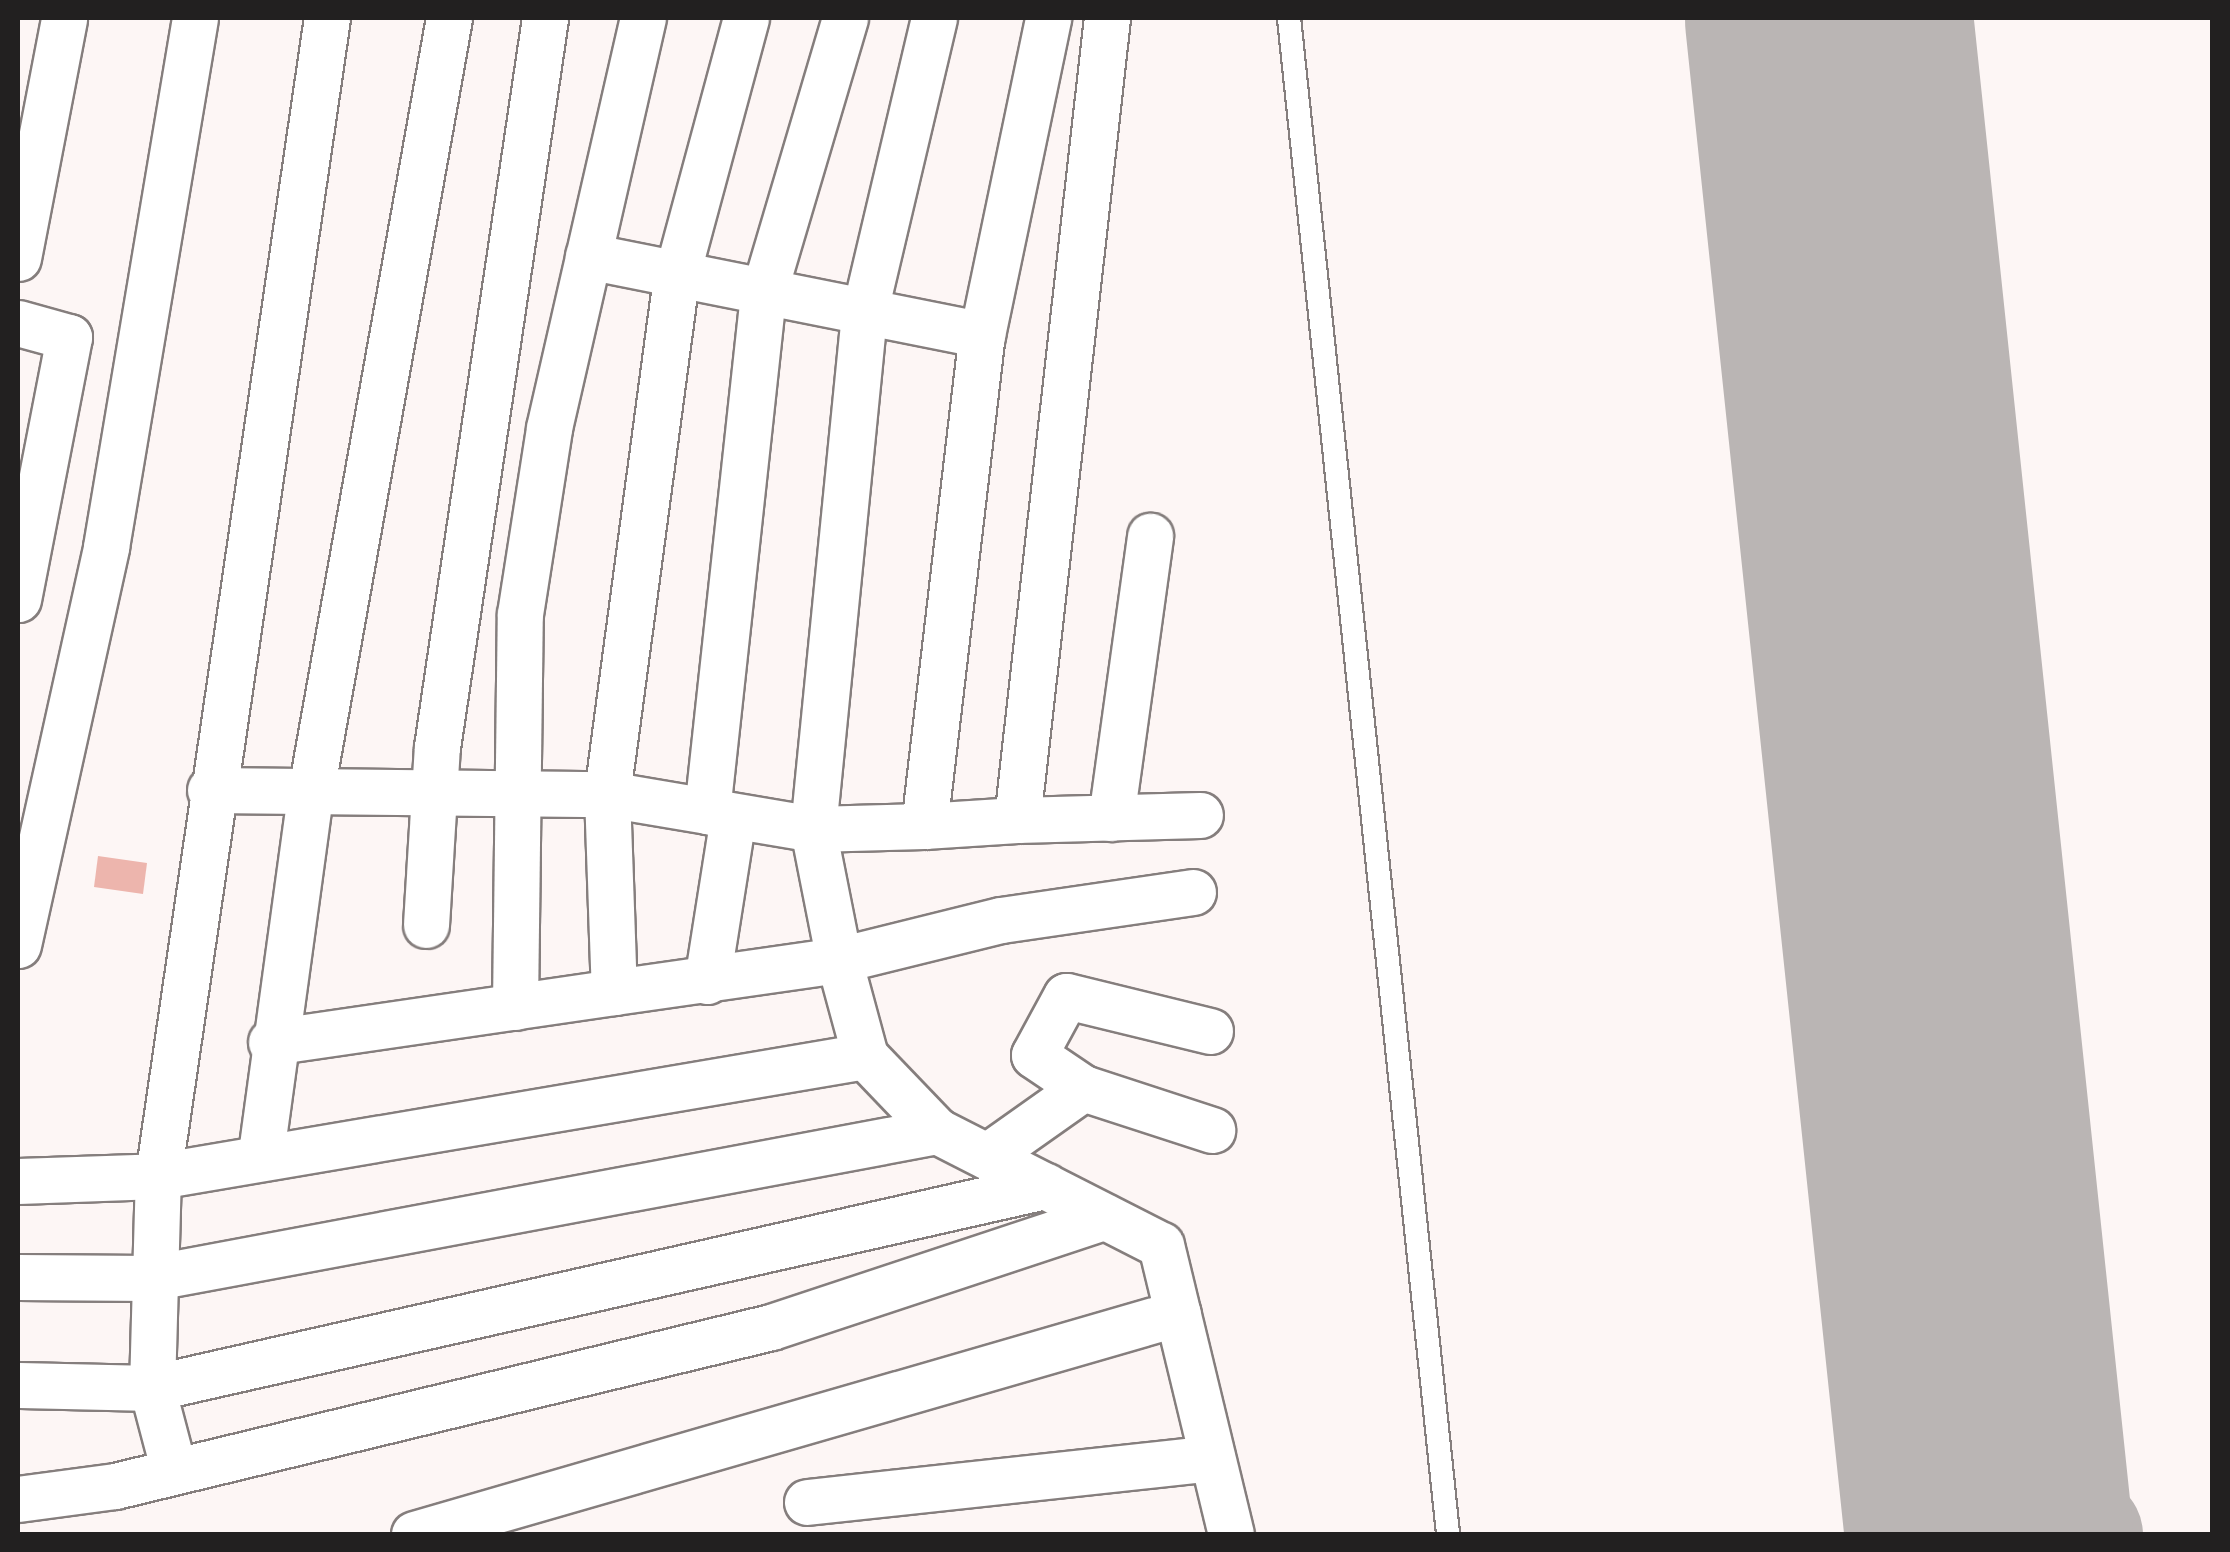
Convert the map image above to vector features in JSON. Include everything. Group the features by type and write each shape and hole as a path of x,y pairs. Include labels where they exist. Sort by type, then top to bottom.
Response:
{"street":[{"path":"18,258 64,18"},
{"path":"18,946 106,546 195,18"},
{"path":"174,1471 152,1388 150,1278 158,1176 210,790 328,18"},
{"path":"260,1153 272,1042 310,796 449,18"},
{"path":"426,925 435,797 545,18"},
{"path":"515,1007 520,614 588,256 642,18"},
{"path":"614,992 608,794 676,278 746,18"},
{"path":"845,18 763,295 708,812 813,829 1200,815"},
{"path":"934,18 864,314 813,829 839,960 866,1056 937,1131 1161,1245 1231,1534"},
{"path":"924,826 982,335 1048,18"},
{"path":"1017,820 1106,18"},
{"path":"588,256 676,278 982,335"},
{"path":"18,323 69,337 18,599"},
{"path":"1111,818 1150,536"},
{"path":"210,790 310,796 516,799 608,794 733,816"},
{"path":"707,982 733,816"},
{"path":"272,1042 707,982 839,960 1001,920 1193,892"},
{"path":"1210,1031 1066,996 1034,1055 1083,1088 1212,1130"},
{"path":"18,1181 158,1176 260,1153 866,1056"},
{"path":"987,1156 1083,1088"},
{"path":"18,1278 150,1278 937,1131"},
{"path":"18,1385 152,1388 1045,1186"},
{"path":"18,1499 174,1471 771,1327 1104,1216"},
{"path":"414,1534 1178,1313"},
{"path":"807,1502 1212,1458"}],"lane":[{"path":"1289,18 1448,1534"}],"building":[{"path":"98,856 147,863 143,894 94,887"}],"taxiway":[{"path":"1953,1534 1967,1333"},
{"path":"1974,1395 2033,1490 2085,1534"}],"runway":[{"path":"1829,18 1989,1534"}]}
